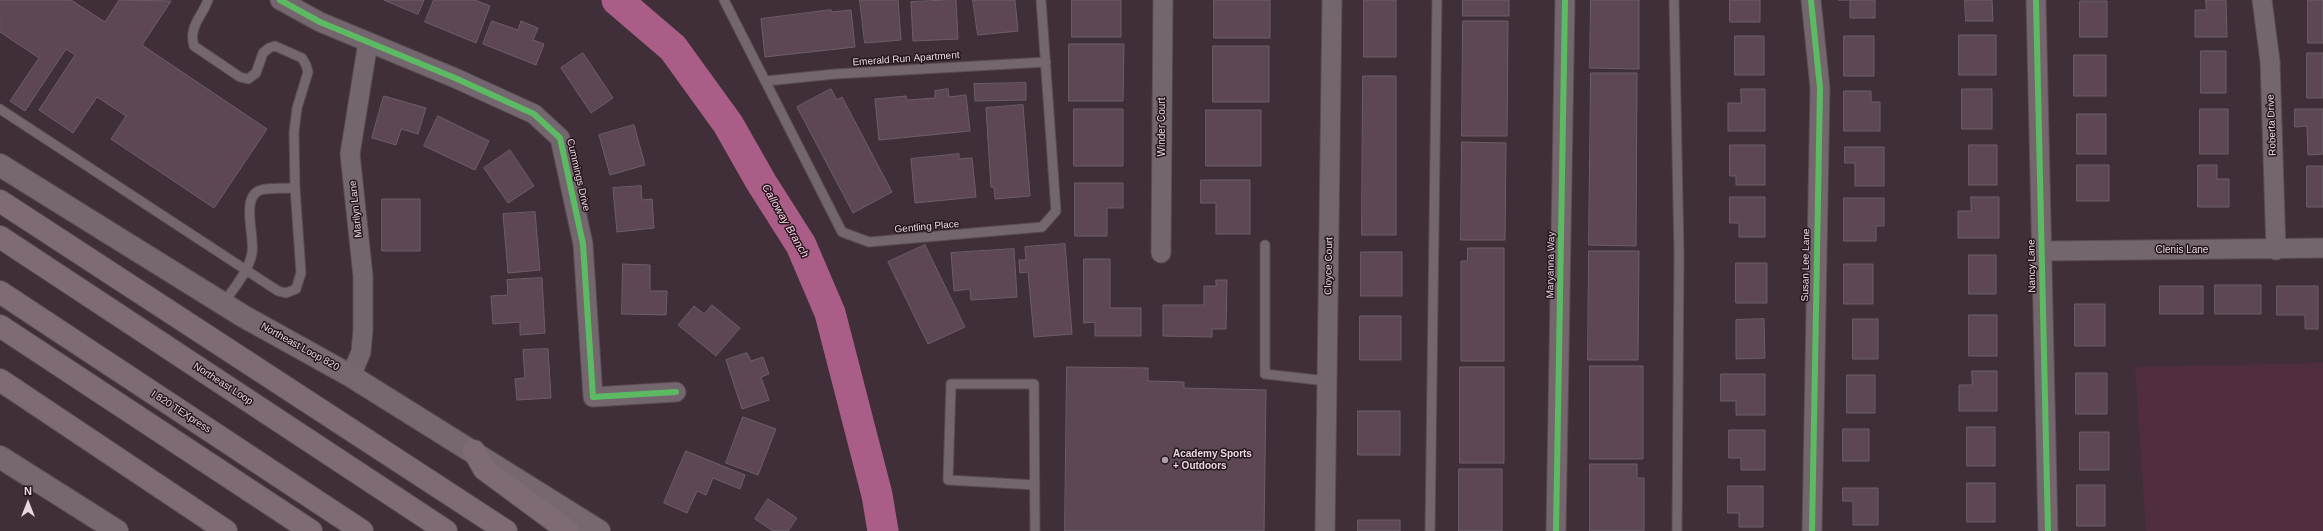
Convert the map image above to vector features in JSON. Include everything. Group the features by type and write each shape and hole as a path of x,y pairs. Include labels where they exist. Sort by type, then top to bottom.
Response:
{"highway":[{"path":"0,201 506,531"},
{"name":"Northeast Loop","path":"0,237 446,531"},
{"name":"I 820 TEXpress","path":"0,292 362,531"},
{"path":"0,326 311,531"},
{"path":"0,380 226,531"},
{"path":"474,451 484,469 568,531"}],"main road":[{"name":"Northeast Loop 820","path":"0,165 223,304 351,376 474,451 599,531"},
{"path":"0,457 117,531"}],"street":[{"name":"Cummings Drive","path":"280,0 320,22 455,78 534,114 560,138 584,244 593,397 676,392"},
{"name":"Winder Court","path":"1161,253 1163,0"},
{"name":"Cloyce Court","path":"1325,531 1332,0"},
{"name":"Maryanna Way","path":"1556,531 1565,0"},
{"name":"Susan Lee Lane","path":"1811,0 1820,88 1812,531"},
{"name":"Nancy Lane","path":"2036,0 2048,531"},
{"name":"Roberta Drive","path":"2262,0 2270,61 2276,250"},
{"name":"Marilyn Lane","path":"351,376 362,344 363,276 350,154 368,42"},
{"name":"Clenis Lane","path":"2041,251 2276,250 2323,248"}],"lane":[{"path":"0,109 278,291 286,293 296,289 301,273 295,188 294,132 297,108 308,72 306,65 302,58 275,46 269,48 263,53 256,73 248,79 240,77 194,46 191,37 192,28 208,0"},
{"name":"Gentling Place","path":"724,0 842,232 869,242 1042,228 1049,221 1056,211 1041,0"},
{"path":"1430,531 1437,0"},
{"path":"1674,0 1678,231 1677,531"},
{"name":"Emerald Run Apartment","path":"766,81 835,74 1046,62"},
{"path":"223,304 245,270 252,255 253,246 249,202 253,194 261,190 295,188"},
{"path":"1265,245 1265,374 1327,381"},
{"path":"1035,485 948,480 951,384 1034,384 1035,485 1035,531"}],"shaded area":[{"path":"2323,363 2323,531 2146,531 2135,367"}],"building":[{"path":"0,0 71,0 105,22 119,0 171,1 142,45 267,129 214,208 111,139 126,116 97,97 73,133 39,110 75,55 66,49 25,111 10,101 39,58 0,32"},
{"path":"384,0 424,0 418,14"},
{"path":"434,0 475,0 490,6 476,43 425,22"},
{"path":"860,0 898,0 901,40 865,43"},
{"path":"956,0 958,39 913,41 911,2"},
{"path":"973,0 1015,0 1018,31 978,35"},
{"path":"1072,0 1121,0 1121,37 1072,37"},
{"path":"1214,0 1270,0 1270,38 1214,38"},
{"path":"1364,0 1396,0 1396,57 1364,57"},
{"path":"1463,0 1509,0 1509,16 1463,16"},
{"path":"1591,0 1639,0 1639,69 1590,68"},
{"path":"1730,0 1760,0 1760,22 1730,22"},
{"path":"1850,0 1875,0 1875,18 1850,18"},
{"path":"1965,0 1992,0 1993,21 1966,21"},
{"path":"2206,0 2226,0 2227,37 2195,37 2195,10 2206,10"},
{"path":"2308,0 2323,0 2323,43 2308,43"},
{"path":"2080,1 2107,1 2107,37 2080,37"},
{"path":"831,10 832,12 851,10 855,47 765,57 761,19"},
{"path":"492,21 518,30 521,21 538,28 533,40 544,44 536,65 483,44"},
{"path":"1463,21 1508,21 1507,136 1462,136"},
{"path":"1959,35 1996,35 1996,75 1959,75"},
{"path":"1735,36 1764,36 1764,75 1735,75"},
{"path":"1844,36 1874,36 1874,76 1844,76"},
{"path":"1069,44 1124,44 1123,101 1069,101"},
{"path":"1213,46 1269,46 1269,102 1213,102"},
{"path":"2201,51 2226,51 2226,93 2201,93"},
{"path":"583,53 613,98 591,113 561,68"},
{"path":"2307,53 2323,53 2323,98 2307,98"},
{"path":"2074,55 2106,55 2106,96 2074,96"},
{"path":"1591,73 1637,73 1636,246 1589,245"},
{"path":"1363,76 1396,76 1396,235 1362,235"},
{"path":"1026,83 1026,100 975,101 974,84"},
{"path":"831,89 837,100 842,97 892,192 853,213 797,107"},
{"path":"948,89 949,97 966,95 970,131 879,140 875,99 906,96 907,100 935,98 935,91"},
{"path":"1741,89 1765,89 1765,131 1728,131 1728,103 1741,103"},
{"path":"1962,89 1992,89 1992,129 1962,129"},
{"path":"1844,91 1871,91 1871,102 1880,102 1880,131 1844,131"},
{"path":"384,96 426,108 418,134 401,129 396,145 372,138"},
{"path":"1023,105 1030,196 995,199 994,187 991,187 986,108"},
{"path":"1074,109 1123,109 1123,166 1074,166"},
{"path":"2200,109 2228,109 2228,154 2200,154"},
{"path":"2295,109 2323,109 2323,154 2308,155 2307,126 2295,127"},
{"path":"1206,110 1261,110 1261,166 1206,166"},
{"path":"2077,114 2106,114 2106,154 2077,154"},
{"path":"438,116 489,141 475,170 424,146"},
{"path":"634,125 645,165 610,175 599,135"},
{"path":"1462,142 1506,143 1505,240 1461,240"},
{"path":"1730,145 1765,145 1765,185 1736,185 1736,176 1730,176"},
{"path":"1969,145 1997,145 1997,185 1969,185"},
{"path":"1845,147 1884,147 1884,186 1855,186 1855,163 1845,163"},
{"path":"510,150 534,186 508,203 484,168"},
{"path":"959,154 959,159 972,158 976,197 915,203 911,159"},
{"path":"2077,165 2109,165 2109,201 2077,201"},
{"path":"2198,165 2217,165 2217,179 2229,179 2229,207 2198,207"},
{"path":"2307,166 2323,166 2323,207 2307,207"},
{"path":"1201,180 1250,180 1250,234 1216,234 1216,203 1201,203"},
{"path":"1075,183 1123,183 1123,208 1107,208 1107,236 1075,236"},
{"path":"641,186 642,200 652,199 654,228 617,232 613,188"},
{"path":"1730,197 1765,197 1765,237 1739,237 1739,223 1730,223"},
{"path":"1971,197 1999,197 1999,238 1958,238 1958,211 1971,211"},
{"path":"1844,198 1884,198 1884,226 1876,226 1876,241 1844,241"},
{"path":"382,199 420,199 420,251 382,251"},
{"path":"535,212 540,270 508,273 503,214"},
{"path":"1065,244 1072,334 1034,337 1028,272 1020,273 1019,260 1026,260 1025,247"},
{"path":"925,245 965,327 928,344 888,262"},
{"path":"1468,248 1504,248 1504,361 1461,361 1461,261 1467,261"},
{"path":"1014,249 1017,297 971,300 970,289 954,291 951,253"},
{"path":"1589,251 1639,251 1638,360 1588,360"},
{"path":"1361,252 1402,252 1402,296 1361,296"},
{"path":"1969,255 1996,255 1996,294 1969,294"},
{"path":"1084,259 1110,259 1110,308 1141,308 1141,336 1095,336 1095,322 1084,323"},
{"path":"1736,263 1767,263 1767,303 1736,303"},
{"path":"623,264 650,265 650,291 667,291 666,315 622,314"},
{"path":"1844,264 1873,264 1873,304 1844,304"},
{"path":"542,278 545,333 520,335 520,322 493,324 491,296 508,295 507,280"},
{"path":"1216,280 1227,280 1226,329 1212,329 1212,337 1163,336 1163,305 1204,305 1204,286 1216,286"},
{"path":"2215,285 2261,285 2261,314 2215,314"},
{"path":"2160,286 2203,286 2203,314 2160,314"},
{"path":"2277,286 2318,286 2318,329 2305,329 2305,315 2277,315"},
{"path":"2075,304 2105,304 2105,346 2075,346"},
{"path":"712,305 740,328 716,356 678,325 694,306 704,314"},
{"path":"1969,315 1997,315 1997,356 1969,356"},
{"path":"1360,316 1401,316 1401,360 1360,360"},
{"path":"1764,319 1765,358 1736,359 1736,320"},
{"path":"1853,319 1878,319 1878,359 1853,359"},
{"path":"548,349 551,398 517,400 515,379 525,378 523,350"},
{"path":"747,353 751,361 763,357 769,374 761,377 769,400 742,409 726,360"},
{"path":"1590,366 1643,366 1643,459 1590,459"},
{"name":"Academy Sports + Outdoors","path":"1067,367 1148,368 1148,381 1184,382 1184,388 1266,390 1264,531 1065,531"},
{"path":"1460,367 1504,367 1504,463 1460,463"},
{"path":"1972,371 1997,371 1997,411 1959,411 1959,385 1972,385"},
{"path":"2076,373 2107,373 2107,414 2076,414"},
{"path":"1721,374 1765,374 1765,415 1736,415 1736,401 1721,401"},
{"path":"1847,375 1875,375 1875,413 1847,413"},
{"path":"1358,411 1400,411 1400,455 1358,455"},
{"path":"743,417 776,429 758,475 726,463"},
{"path":"1967,427 1995,427 1995,466 1967,466"},
{"path":"1843,429 1869,429 1869,461 1843,461"},
{"path":"1729,430 1765,430 1765,470 1741,470 1741,458 1729,458"},
{"path":"2080,432 2109,432 2109,470 2080,470"},
{"path":"686,451 745,475 740,489 713,478 706,495 697,491 687,513 664,503"},
{"path":"1590,464 1637,464 1637,478 1644,478 1644,531 1590,531"},
{"path":"1459,469 1502,469 1502,531 1459,531"},
{"path":"1967,483 1995,483 1995,522 1967,522"},
{"path":"2077,485 2105,485 2105,526 2077,526"},
{"path":"1728,486 1763,486 1763,527 1739,527 1739,513 1728,513"},
{"path":"1843,488 1878,488 1878,525 1853,525 1853,501 1843,501"},
{"path":"768,499 797,518 788,531 773,531 755,519"},
{"path":"1358,520 1400,520 1400,531 1358,531"}],"waterway":[{"name":"Calloway Branch","path":"617,0 673,48 728,124 761,182 801,245 830,313 877,495 883,531"}],"cycle path":[{"path":"280,0 320,22 455,78 534,114 560,138 583,244 593,397 676,392"},
{"path":"1556,531 1565,0"},
{"path":"1811,0 1820,88 1812,531"},
{"path":"2036,0 2048,531"}],"place":[{"name":"Academy Sports + Outdoors","path":"1165,460"}]}
